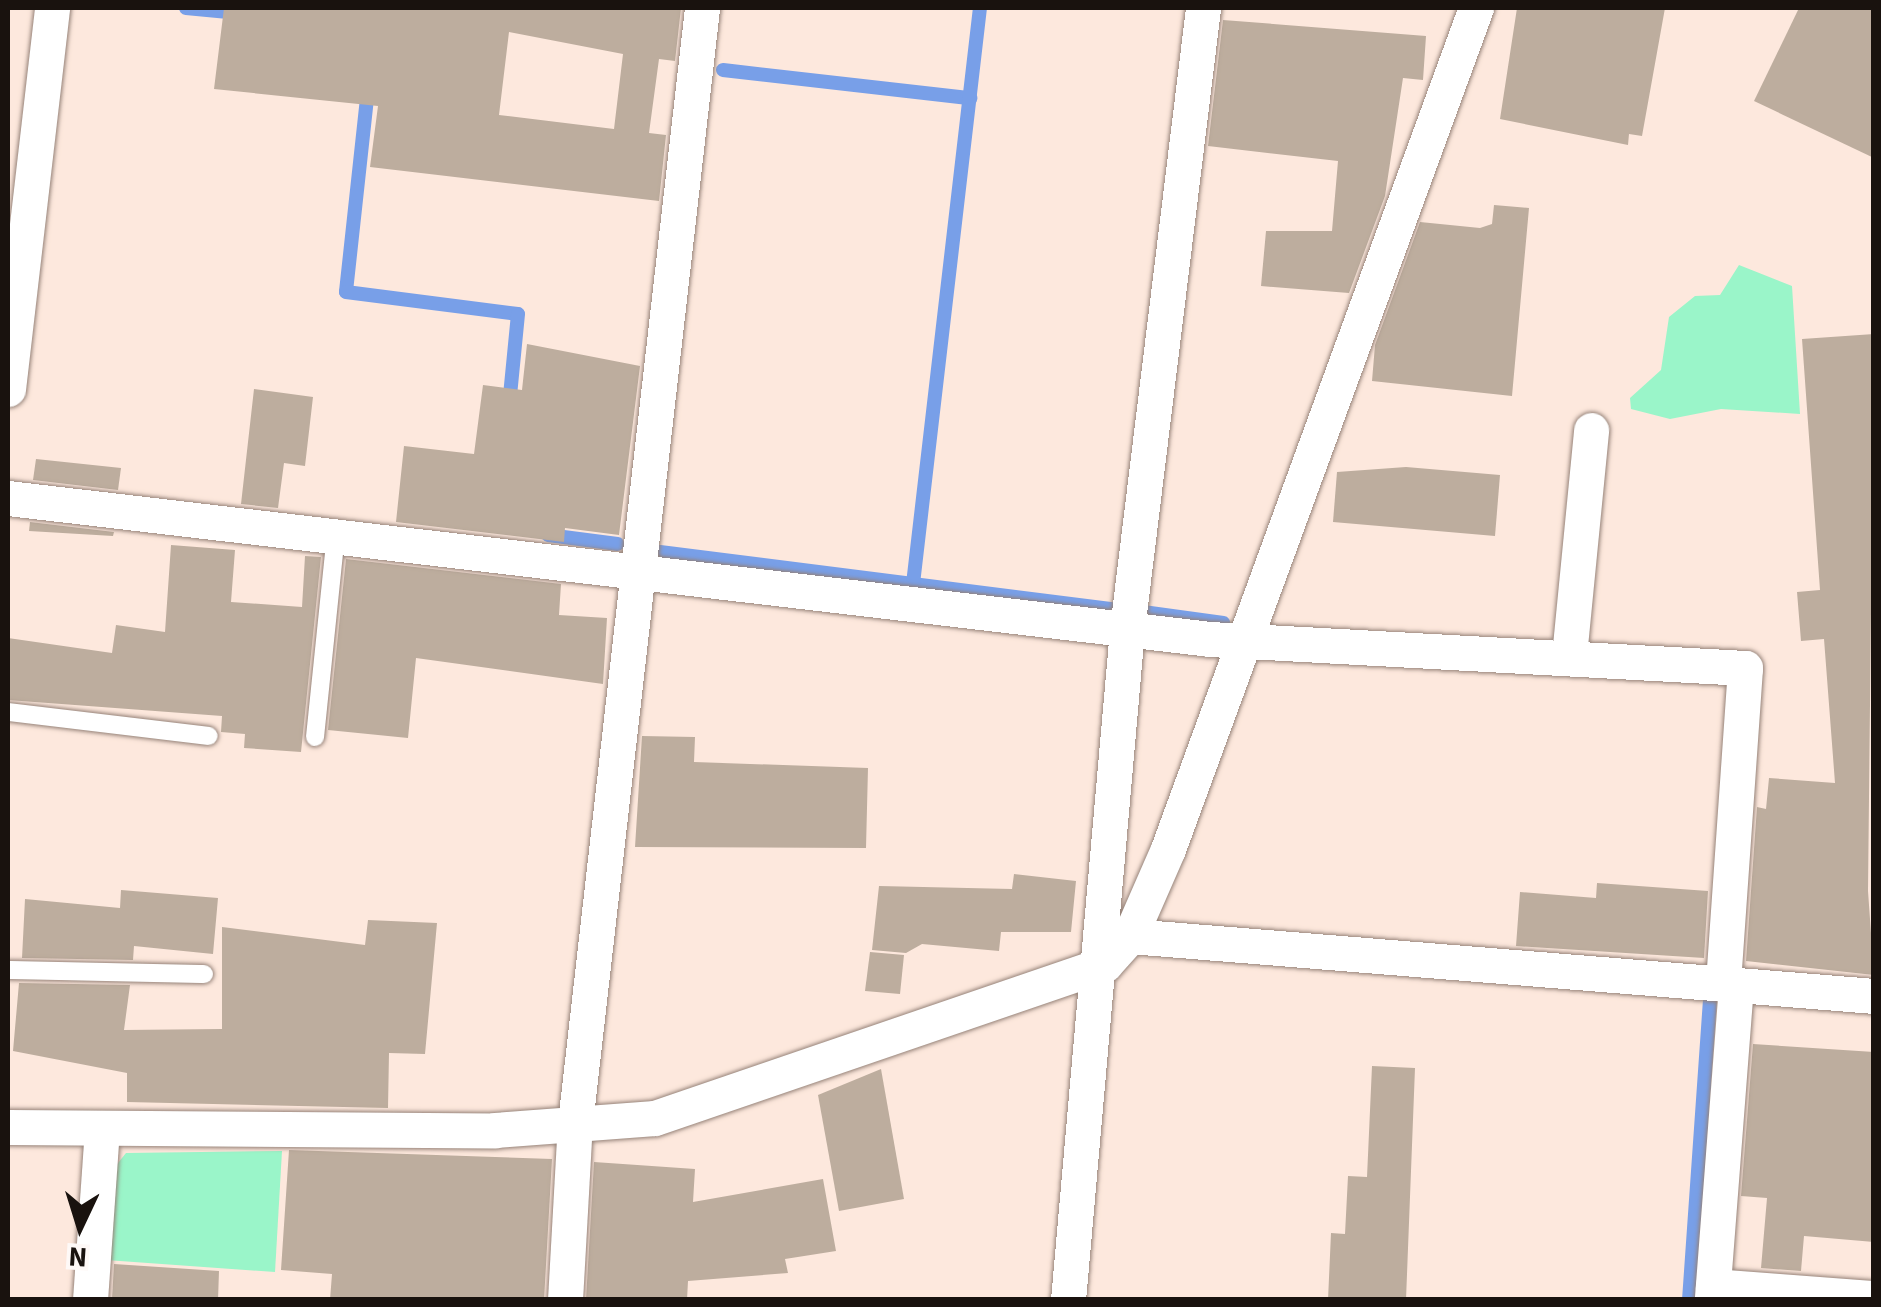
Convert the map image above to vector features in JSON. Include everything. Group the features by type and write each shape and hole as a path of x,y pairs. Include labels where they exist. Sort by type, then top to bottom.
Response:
{"street":[{"path":"8,390 52,8"},
{"path":"565,1300 575,1123 702,8"},
{"path":"1068,1300 1092,972 1127,630 1203,8"},
{"path":"8,1128 575,1123 694,1110 1092,972 1130,936 1246,639 1476,8"},
{"path":"1569,656 1590,430"},
{"path":"8,498 637,567 1127,630 1744,668 1712,1292 1874,1298"},
{"path":"1130,936 1874,996"},
{"path":"90,1300 102,1130"}],"lane":[{"path":"315,737 336,534"},
{"path":"8,712 208,736"},
{"path":"8,970 204,974"}],"green space":[{"path":"1739,265 1792,286 1800,414 1721,409 1670,419 1631,409 1630,398 1661,370 1669,317 1695,296 1720,295"},
{"path":"282,1151 275,1272 106,1260 114,1168 126,1153"}],"building":[{"path":"224,8 681,8 675,61 659,59 649,133 666,135 659,201 370,167 378,106 214,89","holes":["509,32 623,54 614,129 499,115"]},
{"path":"1517,8 1665,8 1642,136 1629,134 1628,145 1500,119"},
{"path":"1799,8 1874,8 1874,158 1754,101"},
{"path":"1223,20 1426,36 1423,80 1403,78 1385,196 1349,293 1261,286 1266,231 1332,231 1338,161 1208,146"},
{"path":"1494,205 1529,208 1512,396 1372,381 1375,345 1420,222 1480,228 1492,224"},
{"path":"1874,334 1868,891 1874,975 1746,961 1757,807 1766,809 1769,778 1835,783 1824,639 1801,641 1797,592 1820,590 1802,339"},
{"path":"527,344 640,366 619,535 565,528 564,542 396,522 404,446 474,454 483,385 522,390"},
{"path":"254,389 313,397 305,466 284,463 278,508 241,504"},
{"path":"36,459 121,468 118,490 33,480"},
{"path":"1406,467 1500,475 1495,536 1333,522 1337,472"},
{"path":"30,522 114,532 113,536 29,531"},
{"path":"171,545 235,550 231,602 302,607 305,556 321,557 301,752 244,748 245,734 221,732 222,716 8,700 8,638 112,653 116,625 165,632"},
{"path":"346,559 561,584 559,615 607,618 603,684 416,658 408,738 328,730"},
{"path":"642,736 695,737 694,762 868,768 866,848 635,847"},
{"path":"1014,874 1076,881 1071,932 1001,932 999,951 922,944 906,953 872,950 879,886 1012,889"},
{"path":"1597,883 1708,891 1704,958 1516,946 1520,892 1596,898"},
{"path":"121,890 218,898 213,954 134,946 133,960 22,958 25,899 120,908"},
{"path":"368,920 437,923 425,1054 389,1053 388,1108 127,1102 127,1073 13,1051 19,983 130,985 124,1030 222,1029 222,927 365,945"},
{"path":"870,952 904,955 900,994 865,991"},
{"path":"1753,1044 1874,1052 1874,1242 1804,1236 1801,1271 1761,1268 1767,1198 1741,1196"},
{"path":"1372,1066 1415,1068 1406,1300 1328,1300 1331,1233 1345,1234 1348,1176 1367,1177"},
{"path":"881,1069 904,1199 839,1211 818,1095"},
{"path":"289,1150 552,1159 544,1300 330,1300 332,1274 281,1270"},
{"path":"594,1162 695,1169 693,1202 823,1179 836,1251 785,1259 788,1273 688,1281 687,1300 586,1300"},
{"path":"114,1264 219,1271 218,1300 112,1300"}],"waterway":[{"path":"186,8 239,13"},
{"path":"913,584 980,8"},
{"path":"723,70 970,98"},
{"path":"368,89 346,292 518,314 509,405"},
{"path":"548,535 617,544"},
{"path":"660,552 1112,609"},
{"path":"1143,612 1223,623"},
{"path":"1689,1300 1710,1002"}]}
